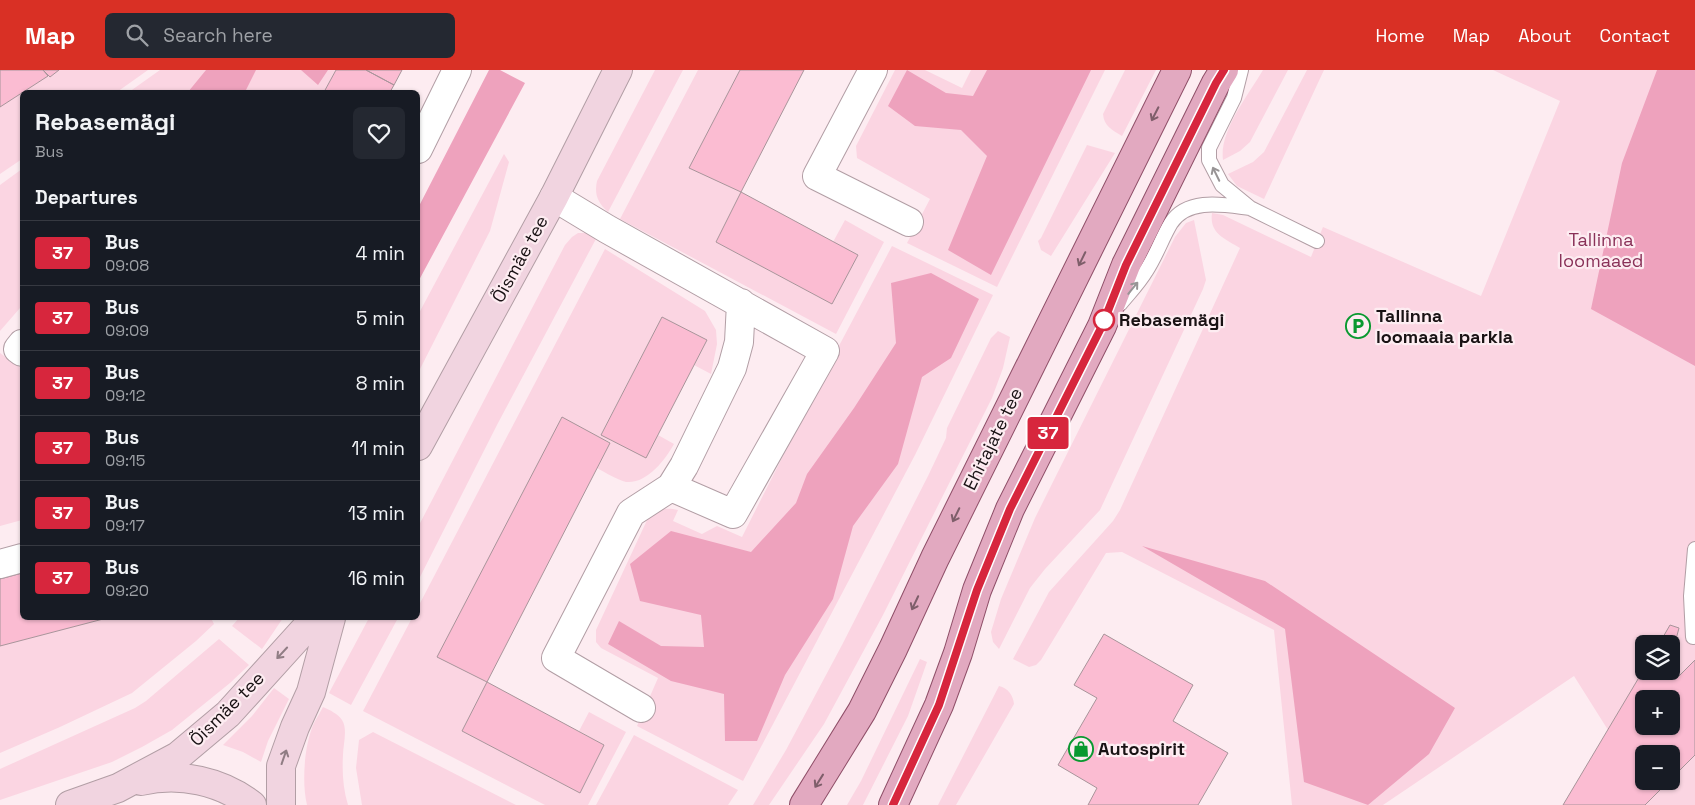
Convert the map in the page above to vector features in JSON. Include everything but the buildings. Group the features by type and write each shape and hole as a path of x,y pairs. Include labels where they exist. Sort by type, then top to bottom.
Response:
{"main road":[{"name":"Õismäe tee","path":"420,442 554,197 618,70"},
{"name":"Ehitajate tee","path":"804,805 862,711 943,542 1177,70"},
{"path":"893,805 939,705 977,590 1010,509 1102,326 1126,265 1224,70"},
{"name":"Õismäe tee","path":"70,805 118,788 178,756 228,714 313,620"},
{"path":"281,805 281,766 294,727 311,692 330,620"},
{"path":"91,805 118,788 151,779 169,777 194,779 219,786 242,797 252,805"}],"street":[{"path":"420,145 457,70"},
{"path":"873,70 817,176 909,222"},
{"path":"554,197 607,230 825,351 733,514 671,487"},
{"path":"640,708 556,658 630,513 671,487 684,466 732,368 739,342 741,303"},
{"path":"0,564 20,559"}],"lane":[{"path":"1242,70 1234,98 1209,148 1209,160 1222,185 1250,208 1317,241"},
{"path":"1102,326 1146,271 1172,222 1185,210 1213,204 1250,208"},
{"path":"1693,637 1691,596 1695,549"}],"green space":[{"path":"59,70 148,70 120,90 26,90"},
{"path":"160,70 336,70 325,90 132,90"},
{"path":"655,70 683,70 608,212 598,198 596,190 597,181"},
{"path":"698,70 740,70 690,168 741,192 716,242 832,304 858,255 833,242 845,220 884,242 836,334 620,219"},
{"path":"895,70 925,70 962,88 971,70 1105,70 997,287 907,243 930,199 857,158 856,146"},
{"path":"1125,70 1156,70 1122,136 1107,125 1103,114"},
{"path":"1263,70 1288,70 1250,142 1240,151 1223,160 1223,149 1230,125"},
{"path":"1307,70 1324,70 1264,199 1237,186 1228,174 1253,162 1264,152"},
{"name":"Tallinna loomaaed","path":"1493,70 1695,70 1695,805 1563,805 1608,730 1574,676 1383,805 1292,805 1274,630 1122,552 1106,553 1041,660 1036,665 1029,667 1013,659 1049,592 1113,521 1120,510 1240,248 1224,239 1216,231 1213,226 1212,213 1223,215 1311,257 1323,227 1481,296 1560,101"},
{"path":"20,94 20,160 0,174 0,107"},
{"path":"1087,145 1115,153 1051,256 1041,250 1038,241"},
{"path":"504,154 509,162 490,231 420,369 420,311"},
{"path":"20,170 20,308 0,331 0,185"},
{"path":"1194,220 1206,280 1203,289 1100,510 1045,569 1030,588 999,649 993,642 991,632 1001,599 1035,518 1175,237 1186,223"},
{"path":"578,233 588,233 597,237 498,423 420,577 420,523 565,245"},
{"path":"892,246 993,295 915,455 743,781 637,726 658,678 601,648 596,642 596,630 648,518 655,513 665,509 678,510 673,521 702,534 717,526 742,537 832,359"},
{"path":"605,249 705,311 716,330 717,344 711,374 694,365 707,340 662,317 601,434 646,458 658,435 674,444 660,464 648,475 634,482 626,482 615,478 597,468 610,442 598,437 438,657 487,682 462,731 580,793 604,745 579,731 589,712 626,732 588,805 545,805 363,711 411,620 420,620 420,603"},
{"path":"998,331 1010,337 1003,368 992,398 883,615 824,724 769,805 753,805 786,750 842,645 928,476 946,438 947,428 991,338"},
{"path":"0,353 20,368 20,521 0,526"},
{"path":"99,620 212,620 214,624 132,693 0,753 0,646"},
{"path":"237,620 282,620 262,649 232,626"},
{"path":"368,620 397,620 351,705 329,693"},
{"path":"219,639 249,665 172,730 112,762 0,800 0,769 135,708 146,701"},
{"path":"920,659 927,662 908,716 863,805 847,805 861,781"},
{"path":"999,686 1009,692 1014,704 956,805 938,805"},
{"path":"274,688 289,699 268,741 261,762 243,752 223,745 252,716"},
{"path":"323,707 336,714 344,724 343,774 348,805 307,805 304,778 305,758 312,728"},
{"path":"373,732 516,805 362,805 356,768 359,740"},
{"path":"634,735 738,790 728,805 596,805"}],"shaded area":[{"path":"206,70 256,70 246,90 190,90"},
{"path":"301,70 328,70 318,85"},
{"path":"489,70 500,70 525,83 420,278 420,204"},
{"path":"907,70 946,93 973,96 987,70 1091,70 991,275 948,250 987,156 961,130 915,126 888,106"},
{"path":"1657,70 1695,70 1695,366 1591,309 1622,163"},
{"path":"931,273 979,299 951,358 922,377 898,464 853,526 833,599 785,675 757,741 725,741 724,694 671,681 608,644 619,621 661,646 704,647 701,615 640,601 630,564 671,531 751,552 796,503 807,474 854,408 896,343 891,283"},
{"path":"1142,546 1265,581 1455,708 1429,754 1368,805 1304,782 1285,629"}],"bus line":[{"name":"37","path":"893,805 939,705 958,653 977,590 1010,509 1102,326 1126,265 1224,70"}],"place":[{"name":"Rebasemägi","path":"1104,320"},
{"name":"Tallinna loomaaia parkla","path":"1358,326"},
{"name":"Autospirit","path":"1081,749"}]}
